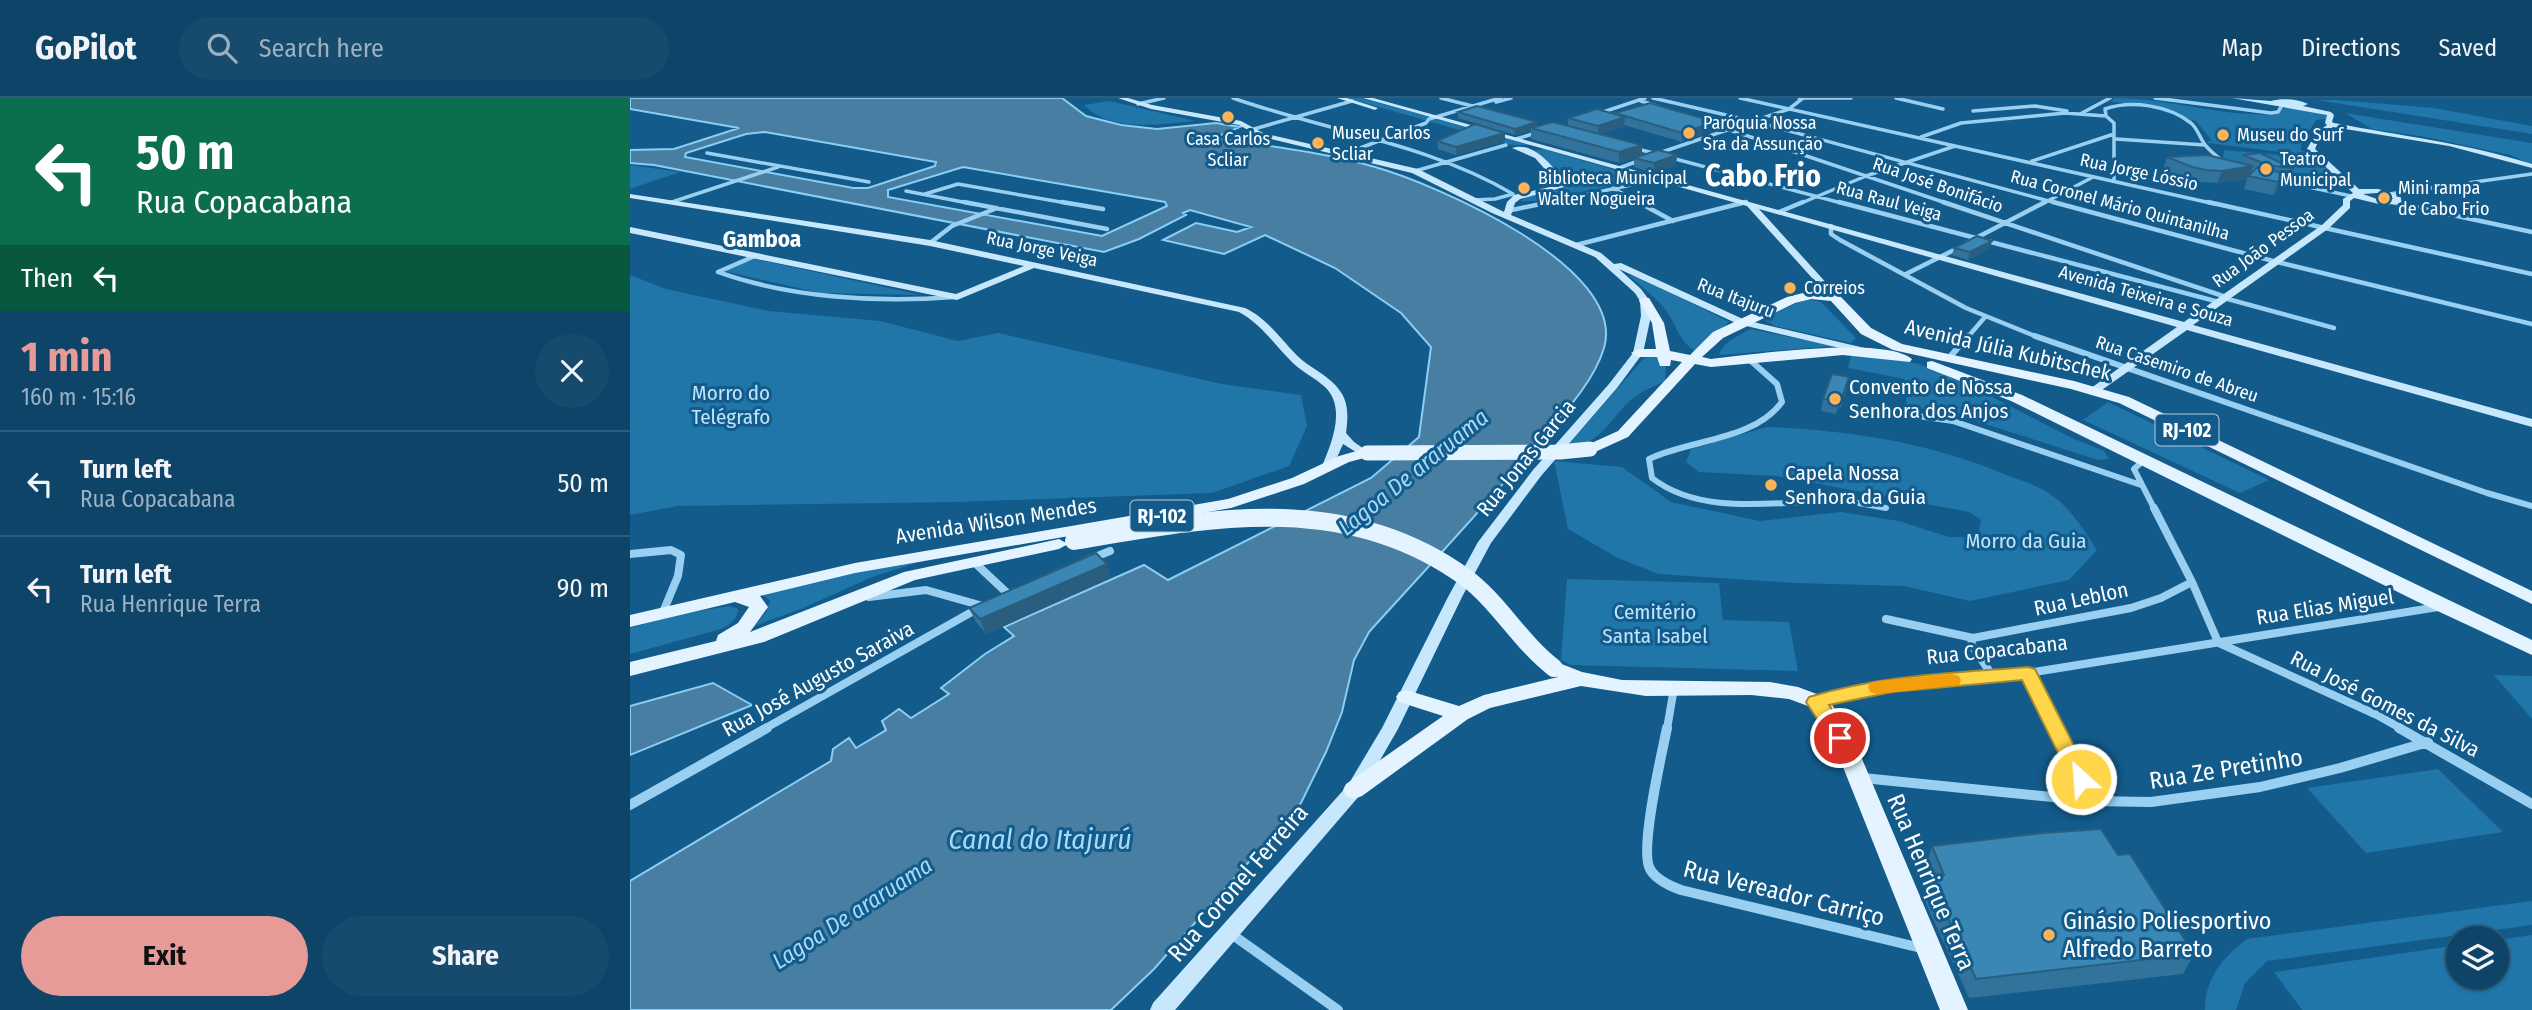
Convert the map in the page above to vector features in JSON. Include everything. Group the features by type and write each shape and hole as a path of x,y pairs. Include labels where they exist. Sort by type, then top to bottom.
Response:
{"main road":[{"path":"1121,98 1138,104 1241,123 1261,135 1415,171 1472,200 1598,255 1638,291 1658,323 1666,364 1665,386"},
{"path":"1340,98 1538,156 1564,185 1562,188 1517,197 1507,213"},
{"path":"1366,98 1748,203"},
{"path":"2235,98 2305,104 2299,100 2338,111"},
{"path":"2288,102 2329,113 2330,126"},
{"path":"2350,118 2356,130"},
{"path":"2330,126 2409,139 2530,170"},
{"path":"2330,126 2317,138 2311,149 2356,194 2380,202"},
{"path":"2317,138 2356,130"},
{"path":"1473,135 1486,131"},
{"path":"1519,149 1536,145"},
{"path":"2344,180 2378,191 2390,198"},
{"path":"2356,194 2378,191"},
{"name":"Rua João Pessoa","path":"2095,390 2273,261 2325,227 2347,206 2346,201 2356,194"},
{"name":"Rua Jorge Veiga","path":"630,196 930,243 1222,304 1252,315 1272,330 1303,367 1334,389 1341,401 1339,433 1327,468"},
{"path":"2347,206 2380,202 2390,198"},
{"name":"Avenida Teixeira e Souza","path":"1748,203 2532,423"},
{"name":"Avenida Júlia Kubitschek","path":"1748,203 1866,331 1885,342 2095,390 2152,413 2532,598"},
{"path":"630,230 957,297 1034,265"},
{"name":"Rua Itajuru","path":"1598,255 1742,323 1868,352"},
{"name":"RJ-102","path":"1366,453 1560,452 1590,449 1623,434 1665,386 1718,335 1802,296 1835,298"},
{"name":"Rua Jonas Garcia","path":"1354,790 1390,729 1485,542 1537,474 1614,386 1638,353 1646,316 1645,301"},
{"name":"Avenida Júlia Kubitschek","path":"1638,353 1662,354 1711,363 1814,352 1868,352 1954,372 2145,459 2438,607 2532,649"},
{"path":"1339,433 1350,445 1366,453"},
{"name":"Avenida Wilson Mendes","path":"630,621 802,578 951,550 1200,510 1265,494 1366,453"},
{"name":"Avenida Wilson Mendes","path":"630,669 701,653 769,633 910,576 1074,541 1193,522 1277,515 1323,519 1378,530 1419,547 1468,578 1501,613 1531,651 1576,680"},
{"path":"951,550 974,562"},
{"path":"701,653 735,634 757,612 759,607 753,600 732,596"},
{"path":"1354,790 1461,714 1505,695 1576,680"},
{"name":"RJ-102","path":"1576,680 1674,688 1769,689 1816,702"},
{"path":"1406,696 1461,714"},
{"name":"Rua Henrique Terra","path":"1816,702 1830,720 1858,777 1954,1010"},
{"name":"Rua Coronel Ferreira","path":"1161,1010 1354,790"}],"street":[{"path":"1138,104 1164,98"},
{"path":"1233,98 1291,119 1453,161 1486,176 1513,194"},
{"path":"1441,98 1491,111"},
{"path":"1347,153 1500,98"},
{"path":"1439,118 1511,98"},
{"name":"Rua Coronel Mário Quintanilha","path":"1653,98 1752,121 2273,261 2532,324"},
{"name":"Rua Jorge Lóssio","path":"1740,98 2532,274"},
{"path":"1619,168 1725,129 1790,109 1801,98 1851,98"},
{"path":"1896,98 1943,109"},
{"path":"1920,138 1955,124 2081,113 2110,98"},
{"path":"2155,98 2271,113 2278,112 2288,102"},
{"path":"1590,116 1644,99 1665,109"},
{"path":"1254,129 1352,102"},
{"path":"2106,116 2105,109 2122,104 2173,114 2194,125 2205,145 2232,167"},
{"path":"1973,111 2035,107 2106,116 2114,123 2114,181"},
{"name":"Rua José Bonifácio","path":"1701,121 2223,299"},
{"path":"1516,139 1540,131"},
{"path":"2029,162 2115,136 2205,145"},
{"path":"1415,171 1506,145"},
{"path":"1779,212 1866,176 1956,146"},
{"name":"Rua Raul Veiga","path":"1631,147 1816,197 2223,299"},
{"path":"707,152 869,182"},
{"path":"672,201 781,166"},
{"path":"2390,198 2530,170"},
{"path":"1906,274 2094,177"},
{"path":"2268,178 2356,194"},
{"path":"1507,213 1659,179"},
{"path":"924,194 958,184 1103,209"},
{"path":"1612,188 1674,221"},
{"path":"906,191 1107,229"},
{"path":"1472,200 1532,193"},
{"path":"2390,198 2532,232"},
{"path":"1576,245 1748,203"},
{"path":"930,243 952,226 998,208"},
{"name":"Rua Casemiro de Abreu","path":"1831,226 1831,234 1840,240 1985,317 2461,484 2532,506"},
{"path":"755,256 718,272 836,298 912,300 957,297"},
{"path":"2223,299 2334,328"},
{"path":"1949,358 1985,317"},
{"path":"1750,360 1768,374 1780,391 1781,401 1769,420 1754,428 1666,448 1656,453 1648,459 1647,465 1653,479 1670,491 1714,502 1746,505 1837,501 1886,508"},
{"path":"1868,409 1953,421 2141,485"},
{"path":"2145,459 2134,469 2192,582 2218,642"},
{"path":"630,554 671,550 681,555 678,576 663,612"},
{"path":"1086,561 1110,551"},
{"path":"974,562 1006,592"},
{"name":"Rua Leblon","path":"1973,638 2131,608 2161,598 2192,582"},
{"name":"Rua José Augusto Saraiva","path":"630,805 1016,588"},
{"path":"848,600 926,590 983,606"},
{"name":"Rua Elias Miguel","path":"2218,642 2438,607"},
{"path":"1886,619 1973,638 1971,644 1974,651 1994,678"},
{"name":"Rua Copacabana","path":"1816,702 1841,694 1892,685 1994,678 2218,642"},
{"name":"Rua José Gomes da Silva","path":"2218,642 2354,704 2428,742 2532,804"},
{"path":"2028,673 2092,801"},
{"name":"Rua Vereador Carriço","path":"1674,688 1646,846 1646,858 1657,878 1700,897 1929,950"},
{"name":"Rua Ze Pretinho","path":"1858,777 2092,801 2151,802 2259,787 2340,768 2428,742"},
{"path":"1230,933 1338,1010"}],"green space":[{"path":"1347,98 1361,98 1533,145 1512,145"},
{"path":"2114,98 2238,113 2278,114 2285,107 2327,114 2326,119 2316,120 2301,143 2301,150 2309,153 2297,154 2208,143 2207,141 2212,141 2196,121 2136,104 2111,102"},
{"path":"2316,100 2434,108 2532,126 2532,134"},
{"path":"1109,101 1196,121 1152,125 1122,123 1095,114 1084,105"},
{"path":"2345,113 2532,143 2532,165 2510,155 2426,137 2372,129"},
{"path":"1543,149 1646,179 1537,201 1521,201 1532,195 1569,185 1533,151"},
{"path":"2224,150 2314,158 2333,174 2339,187 2330,189 2242,170 2223,159"},
{"path":"630,165 680,172 630,189"},
{"path":"755,259 921,295 820,293 724,271"},
{"name":"Morro do Telégrafo","path":"630,275 666,289 769,311 880,321 958,341 998,333 1222,384 1301,395 1307,426 1289,466 1212,493 956,502 678,506 630,515"},
{"path":"1628,275 1647,280 1729,322 1697,352 1682,339 1661,304"},
{"path":"1807,299 1821,302 1856,338 1851,343 1775,326 1766,321 1770,315"},
{"path":"1750,329 1836,346 1719,355 1727,343"},
{"path":"1852,352 1919,364 1975,388 2072,438 2104,451 2109,459 2098,460 1941,410 1907,408 1904,379 1848,368"},
{"path":"1660,357 1666,364 1665,381 1635,397 1590,441 1569,444 1644,358"},
{"path":"2108,402 2269,480 2240,493 2083,420"},
{"name":"Morro da Guia","path":"1767,427 1829,431 1890,440 1980,465 2052,495 2074,517 2097,550 2069,580 1970,601 1904,586 1795,583 1658,574 1616,557 1568,529 1554,461 1622,467 1671,502 1760,521 1841,512 1899,521 1949,537 1978,537 1981,520 1969,512 1777,476 1699,472 1686,462 1691,449"},
{"path":"938,556 872,577 801,609 754,626 766,612 770,601 759,591"},
{"name":"Cemitério Santa Isabel","path":"1567,579 1719,583 1723,620 1789,622 1798,671 1571,665 1561,660"},
{"path":"730,606 738,609 735,619 721,629 630,654 630,628 685,613"},
{"path":"2494,675 2532,676 2532,719"},
{"path":"2438,769 2503,832 2366,853 2307,788"},
{"path":"2532,901 2532,925 2509,928 2509,926 2446,926 2446,937 2267,961 2245,983 2236,1010 2205,1010 2208,988 2217,969 2230,953 2247,939"},
{"path":"2532,935 2532,1010 2302,1010 2274,972 2446,947 2446,989 2509,989 2509,938"}],"water":[{"name":"Canal do Itajurú","path":"630,98 1062,98 1086,116 1121,125 1157,129 1216,123 1240,127 1214,138 1315,153 1375,167 1403,176 1480,210 1558,260 1587,288 1604,318 1604,348 1592,374 1576,398 1497,491 1369,632 1354,660 1342,712 1301,803 1154,969 1111,1010 630,1010 630,881 831,761 833,749 849,738 856,748 886,730 882,721 899,709 911,718 949,694 941,688 985,654 1014,636 1004,627 1144,565 1168,580 1371,478 1419,437 1431,347 1401,313 1335,268 1265,235 1224,254 1163,240 1196,223 1237,232 1251,227 1190,210 1183,213 1186,215 1139,239 1104,252 654,165 630,163 630,150 674,149 739,128 630,109","holes":["765,132 936,162 935,166 868,188 853,188 685,157 686,153 746,134","963,167 1165,202 1167,206 1102,236 888,197 888,190"]},
{"path":"713,683 752,705 630,755 630,706"}],"building":[{"path":"1650,103 1715,122 1682,133 1615,113"},
{"path":"1477,106 1537,122 1515,129 1458,112"},
{"path":"1597,109 1625,117 1598,126 1568,118"},
{"path":"1553,122 1642,145 1619,152 1531,128"},
{"path":"1475,124 1505,133 1456,147 1437,141"},
{"path":"1658,150 1677,155 1654,163 1634,158"},
{"path":"2260,153 2294,169 2268,165 2243,155"},
{"path":"2207,155 2253,166 2222,171 2206,170 2167,157"},
{"path":"2258,167 2286,174 2278,182 2248,176"},
{"path":"1977,236 1992,241 1970,252 1954,248"},
{"path":"1832,374 1849,377 1838,401 1823,399"},
{"path":"1096,553 1107,564 980,619 969,608"},
{"name":"Ginásio Poliesportivo Alfredo Barreto","path":"2101,829 2118,855 2130,854 2194,954 1976,979 1929,877 1944,875 1932,846"}],"slow traffic":[{"path":"1877,687 1952,680"}],"place":[{"name":"Casa Carlos Scliar","path":"1228,117"},
{"name":"Paróquia Nossa Sra da Assunção","path":"1689,133"},
{"name":"Museu do Surf","path":"2223,135"},
{"name":"Museu Carlos Scliar","path":"1318,143"},
{"name":"Teatro Municipal","path":"2266,169"},
{"name":"Biblioteca Municipal Walter Nogueira","path":"1524,188"},
{"name":"Mini rampa de Cabo Frio","path":"2384,198"},
{"name":"Correios","path":"1790,288"},
{"name":"Convento de Nossa Senhora dos Anjos","path":"1835,399"},
{"name":"Capela Nossa Senhora da Guia","path":"1771,485"},
{"name":"Ginásio Poliesportivo Alfredo Barreto","path":"2049,935"}],"district":[{"name":"Cabo Frio","path":"1763,176"},
{"name":"Gamboa","path":"762,239"}],"route":[{"path":"1840,738 1816,702 1841,694 1892,685 2028,673 2081,779"}],"water label":[{"name":"Lagoa De araruama","path":"1413,472"},
{"name":"Lagoa De araruama","path":"852,913"}]}
